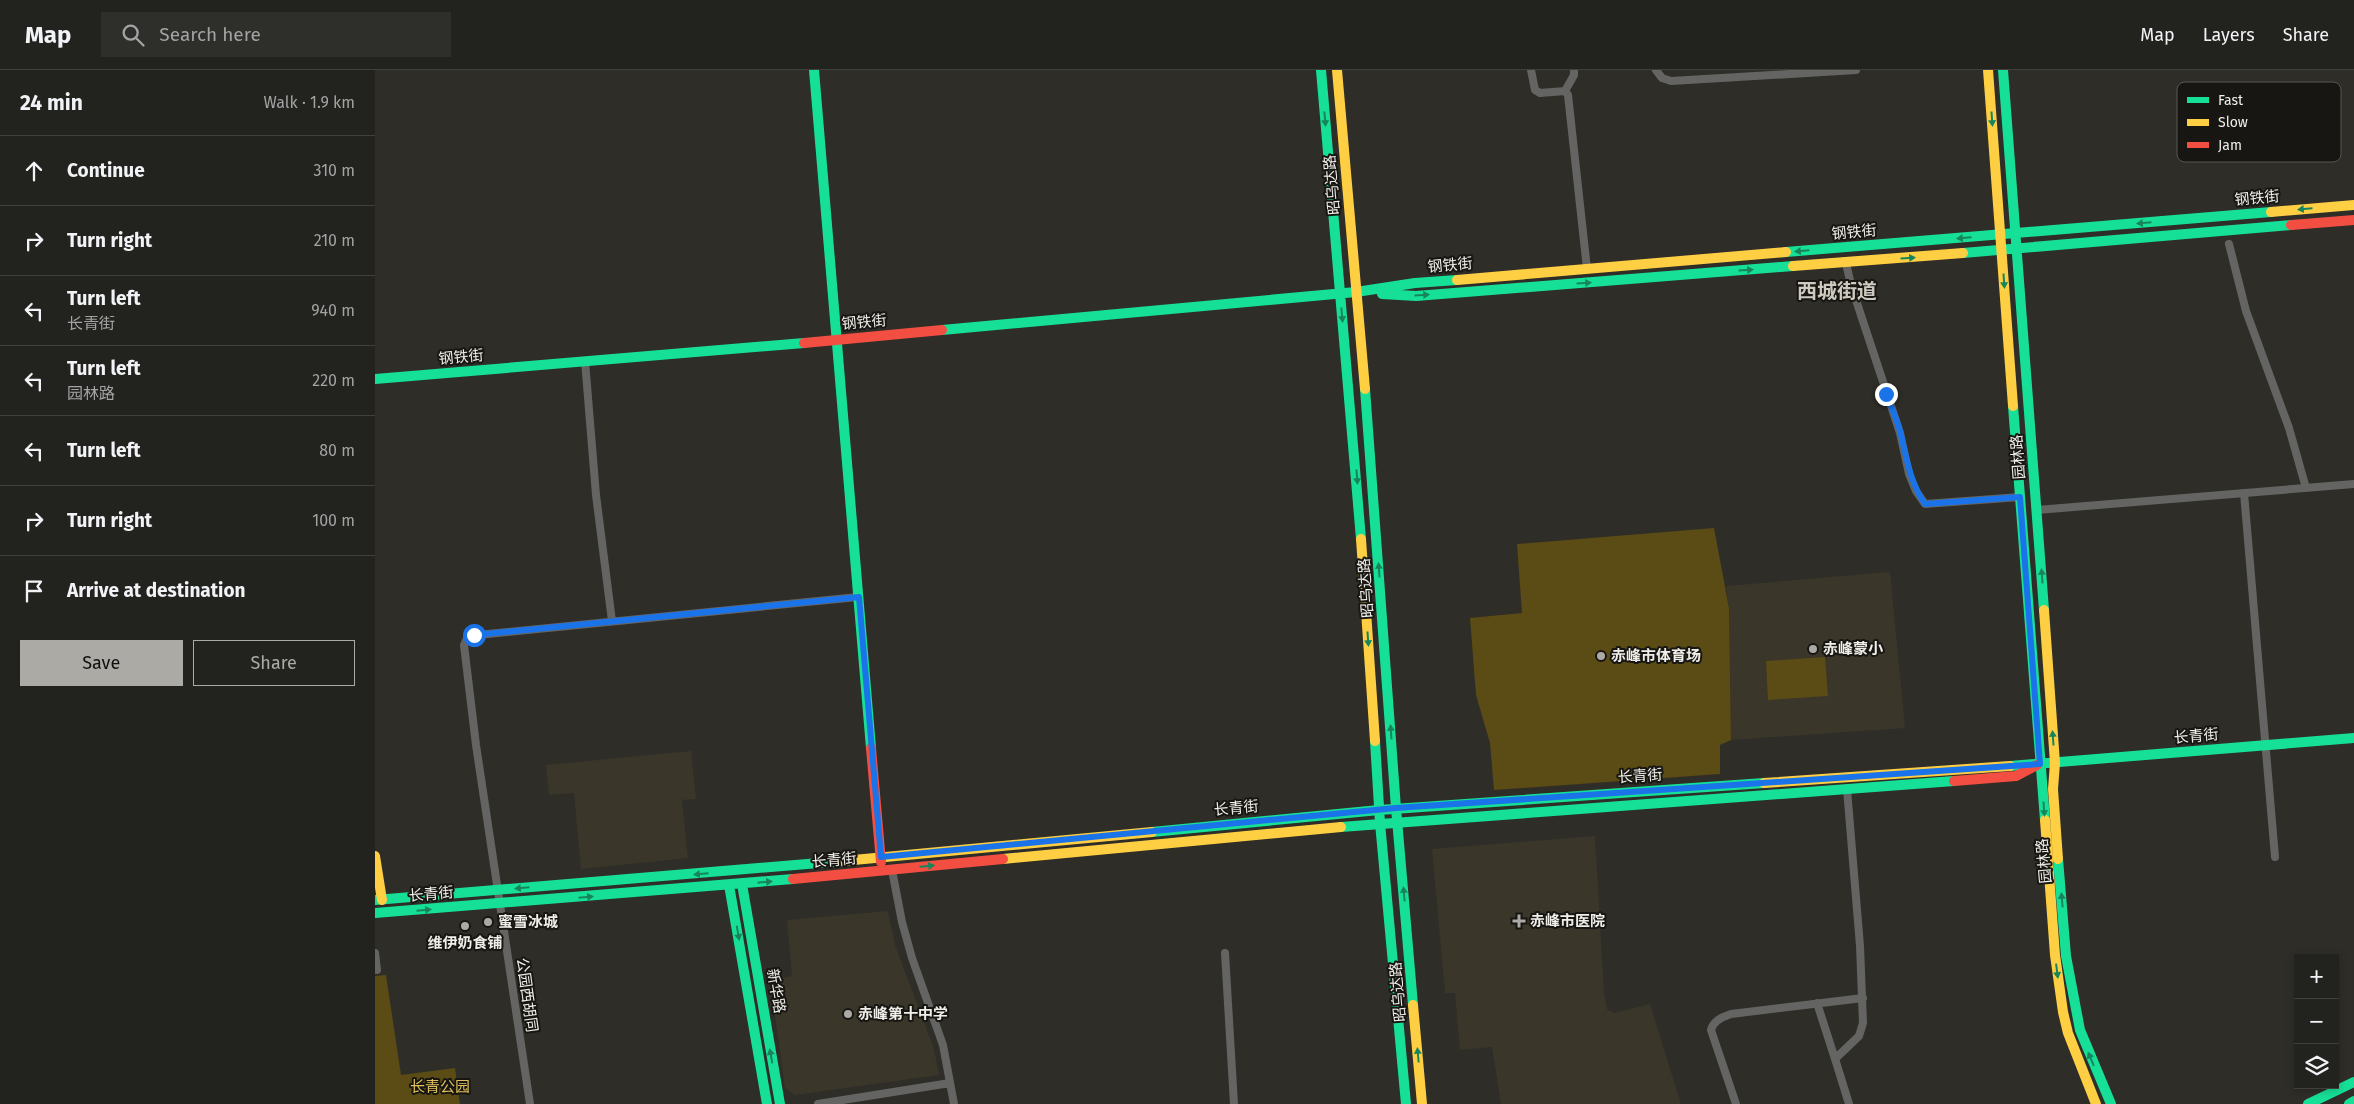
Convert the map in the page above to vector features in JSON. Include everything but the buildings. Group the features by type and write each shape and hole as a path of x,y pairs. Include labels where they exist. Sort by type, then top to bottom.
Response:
{"main road":[{"path":"814,70 881,857 887,870"},
{"name":"昭乌达路","path":"1321,70 1356,471 1380,823 1406,1104"},
{"name":"昭乌达路","path":"1337,70 1371,460 1397,822 1423,1104"},
{"name":"园林路","path":"1989,70 2040,764 2059,988 2068,1033 2096,1104"},
{"name":"园林路","path":"2003,70 2055,763 2053,789 2066,956 2071,991 2080,1030 2111,1104"},
{"name":"钢铁街","path":"375,379 837,340 1341,294 1415,283 2354,205"},
{"name":"钢铁街","path":"1356,292 1416,296 1847,263 2354,220"},
{"name":"长青街","path":"378,900 881,857 1396,808 2055,763 2354,738"},
{"name":"长青街","path":"375,913 742,884 1380,823 2016,776 2040,764"},
{"path":"375,856 378,900"},
{"name":"新华路","path":"742,884 779,1104"},
{"name":"新华路","path":"729,885 767,1104"},
{"path":"2308,1104 2354,1082"},
{"path":"2349,1104 2354,1102"}],"street":[{"path":"1531,70 1532,83 1535,90 1540,93 1565,91"},
{"path":"1565,91 1574,75 1574,70"},
{"path":"1657,70 1662,78 1671,81 1856,70"},
{"path":"1565,91 1568,95 1587,269"},
{"path":"2229,244 2246,311 2289,428 2306,488"},
{"path":"1847,263 1851,285 1900,432 1909,474 1916,491 1925,504 2020,497"},
{"path":"585,361 596,495 612,621 859,597"},
{"path":"2037,510 2354,484"},
{"path":"2244,493 2275,857"},
{"name":"公园西胡同","path":"530,1104 475,736 464,645 468,636 612,621"},
{"path":"1836,1062 1837,1058 1859,1036 1863,1023 1863,998 1847,789"},
{"path":"887,870 912,958 943,1045 954,1104"},
{"path":"1225,953 1235,1104"},
{"path":"375,954 377,970"},
{"path":"1736,1104 1711,1030 1712,1025 1721,1017 1731,1014 1863,998"},
{"path":"1817,1003 1849,1104"},
{"path":"818,1104 951,1084"}],"shaded area":[{"name":"赤峰蒙小","path":"1890,572 1905,728 1731,740 1729,608 1726,586"},
{"path":"691,751 696,799 682,800 688,858 581,869 574,793 549,795 546,765"},
{"name":"赤峰市医院","path":"1595,836 1604,994 1607,1009 1614,1013 1650,1004 1681,1104 1501,1104 1492,1047 1460,1050 1455,993 1445,993 1432,849"},
{"name":"赤峰第十中学","path":"888,911 895,945 934,1049 939,1075 795,1095 785,1088 770,980 792,976 787,920"}],"green space":[{"name":"赤峰市体育场","path":"1714,528 1729,608 1731,740 1720,745 1720,774 1494,790 1490,743 1476,695 1470,618 1522,613 1517,544"},
{"path":"1825,657 1828,696 1768,700 1766,661"},
{"name":"长青公园","path":"386,975 401,1075 455,1068 460,1104 375,1104 375,976"}],"traffic: fast":[{"path":"814,70 871,748"},
{"path":"1321,70 1361,539"},
{"path":"2003,70 2044,610"},
{"path":"1786,252 2271,212"},
{"path":"1963,253 2291,225"},
{"path":"1382,294 1416,296 1793,266"},
{"path":"942,330 1356,292 1415,283 1457,280"},
{"path":"375,379 804,343"},
{"path":"1365,389 1396,808 1413,1005"},
{"path":"2013,406 2045,820"},
{"path":"2010,766 2354,738"},
{"path":"1375,741 1380,823 1406,1104"},
{"path":"1341,827 1954,781"},
{"path":"1152,832 1379,810 1764,783"},
{"path":"2058,859 2066,956 2080,1030 2111,1104"},
{"path":"375,900 843,861"},
{"path":"375,913 793,879"},
{"path":"742,884 780,1104"},
{"path":"729,885 767,1104"},
{"path":"2308,1104 2354,1082"},
{"path":"2349,1104 2354,1101"}],"traffic: slow":[{"path":"1337,70 1365,389"},
{"path":"1988,70 2013,406"},
{"path":"2271,212 2354,205"},
{"path":"1457,280 1786,252"},
{"path":"1793,266 1963,253"},
{"path":"1361,539 1375,741"},
{"path":"2044,610 2055,763 2053,789 2058,859"},
{"path":"1764,783 2010,766"},
{"path":"2045,820 2055,955 2063,1012 2068,1033 2096,1104"},
{"path":"1003,859 1341,827"},
{"path":"843,861 1152,832"},
{"path":"375,856 382,900"},
{"path":"1413,1005 1422,1104"}],"traffic: jam":[{"path":"2291,225 2354,220"},
{"path":"804,343 942,330"},
{"path":"871,748 881,862"},
{"path":"1954,781 2016,776 2037,765"},
{"path":"793,879 1003,859"}],"place":[{"name":"赤峰蒙小","path":"1813,649"},
{"name":"赤峰市体育场","path":"1601,656"},
{"name":"赤峰市医院","path":"1519,921"},
{"name":"蜜雪冰城","path":"488,922"},
{"name":"维伊奶食铺","path":"465,926"},
{"name":"赤峰第十中学","path":"848,1014"}],"district":[{"name":"西城街道","path":"1837,291"}],"route":[{"path":"474,635 859,597 881,857 1396,808 2040,764 2020,497 1925,504 1916,491 1909,474 1900,432 1886,394"}]}
